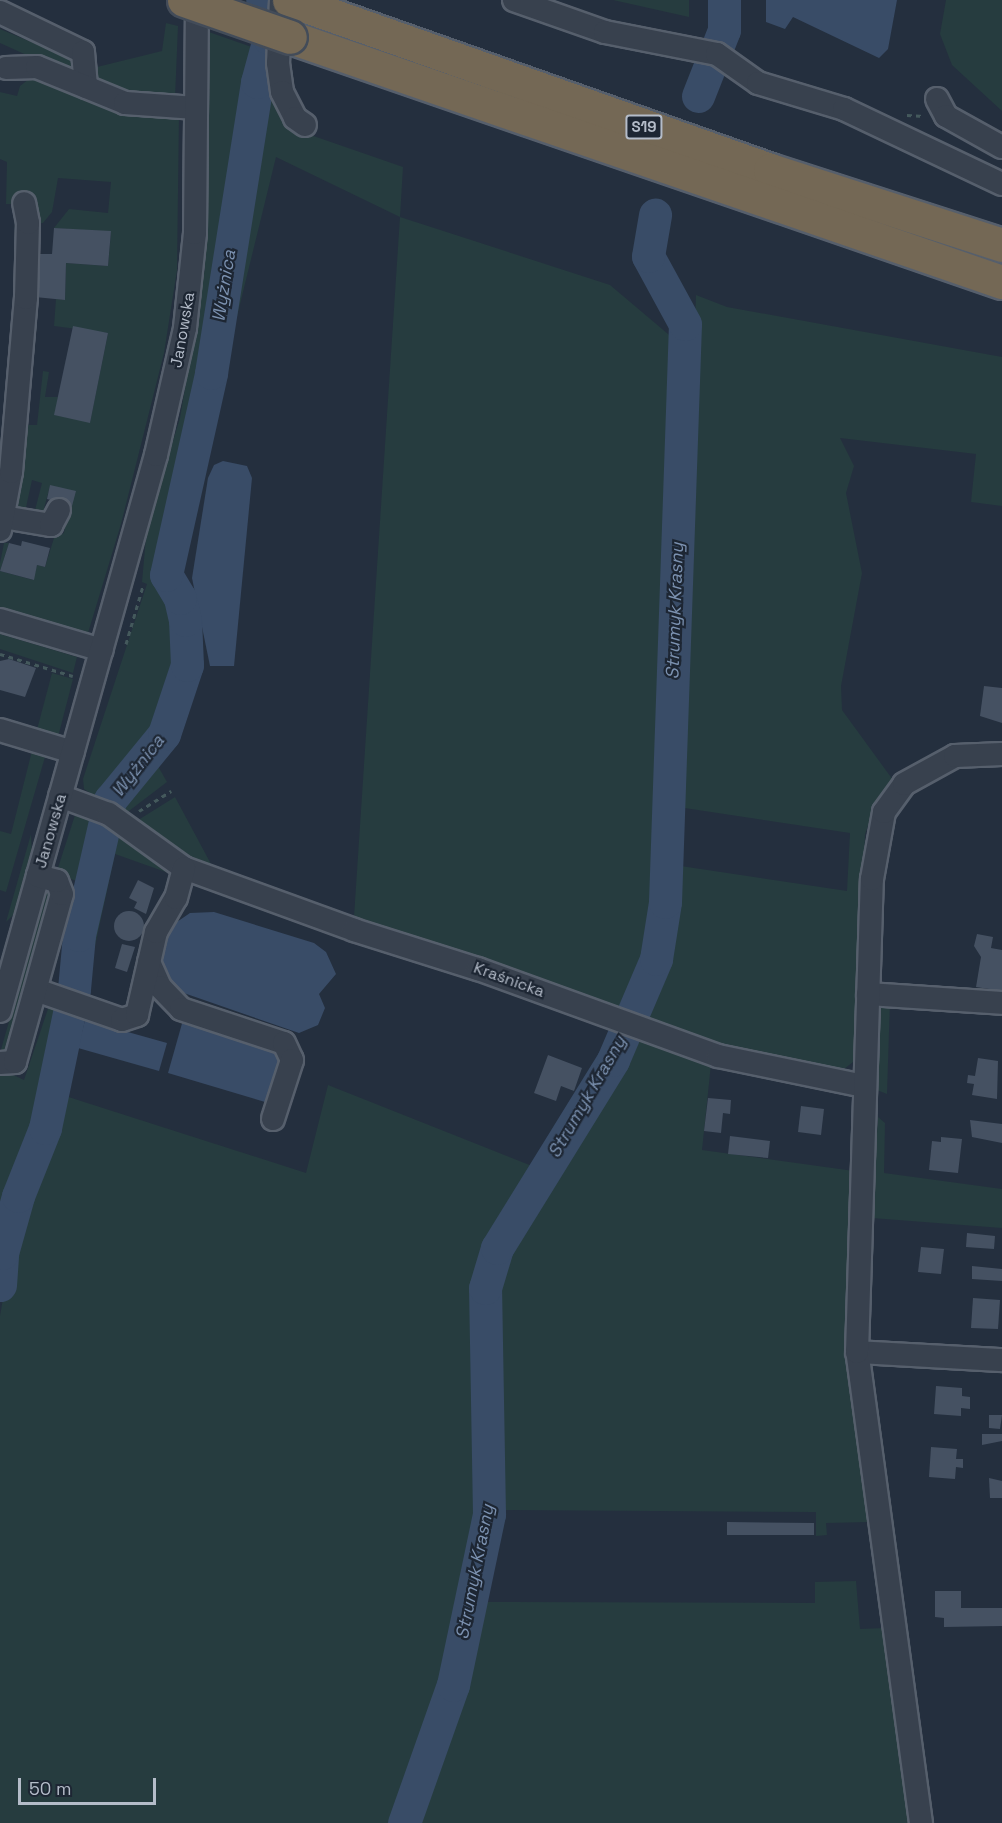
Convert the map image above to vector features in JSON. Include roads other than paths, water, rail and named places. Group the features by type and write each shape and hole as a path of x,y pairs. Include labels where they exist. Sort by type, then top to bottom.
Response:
{"highway":[{"name":"S19","path":"184,0 710,185 1002,282"},
{"name":"S19","path":"289,0 721,153 1002,245"}],"street":[{"name":"Janowska","path":"0,1011 9,942 38,876 156,455 185,328 195,242 197,0"},
{"path":"281,0 278,63 282,92 295,118 305,125"},
{"path":"514,0 605,32 717,55 758,83 844,109 1002,184"},
{"path":"0,12 83,52 86,87"},
{"path":"6,68 37,67 125,103 196,108"},
{"path":"937,99 946,116 1002,147"},
{"path":"710,185 721,153"},
{"path":"24,203 28,223 26,298 11,472 1,523 51,525 59,510"},
{"path":"0,620 102,650"},
{"path":"0,730 73,752"},
{"path":"921,1823 857,1352 872,879 884,812 904,784 934,764 955,756 1002,754"},
{"name":"Kraśnicka","path":"60,796 96,808 123,822 184,868 354,930 718,1056 864,1086"},
{"path":"56,996 122,1020 137,1015 156,932 176,898 184,868"},
{"path":"0,1063 15,1062 56,996 62,889 57,881 38,876"},
{"path":"149,962 160,987 181,1009 284,1043 291,1068 273,1119"},
{"path":"868,994 1002,1003"},
{"path":"857,1352 1002,1360"}],"water":[{"path":"766,0 897,0 888,49 879,58 793,17 785,29 766,22"},
{"path":"223,461 247,466 252,478 234,666 210,666 192,578 208,478 214,465"},
{"path":"214,912 314,943 326,952 336,974 319,994 325,1008 318,1025 299,1033 178,991 163,976 158,962 168,928 190,913"},
{"path":"85,1020 167,1043 159,1071 78,1048"},
{"path":"183,1020 269,1044 285,1063 272,1104 168,1073"}],"waterway":[{"name":"Wyżnica","path":"0,1285 2,1253 18,1196 45,1128 74,989 79,935 110,800 164,734 187,665 185,620 180,598 166,575 211,373 257,82 269,38 262,0"},
{"name":"Strumyk Krasny","path":"698,96 724,30 724,0"},
{"name":"Strumyk Krasny","path":"404,1823 453,1685 489,1514 485,1288 497,1248 613,1060 656,959 665,902 685,324 648,256 655,215"}]}
